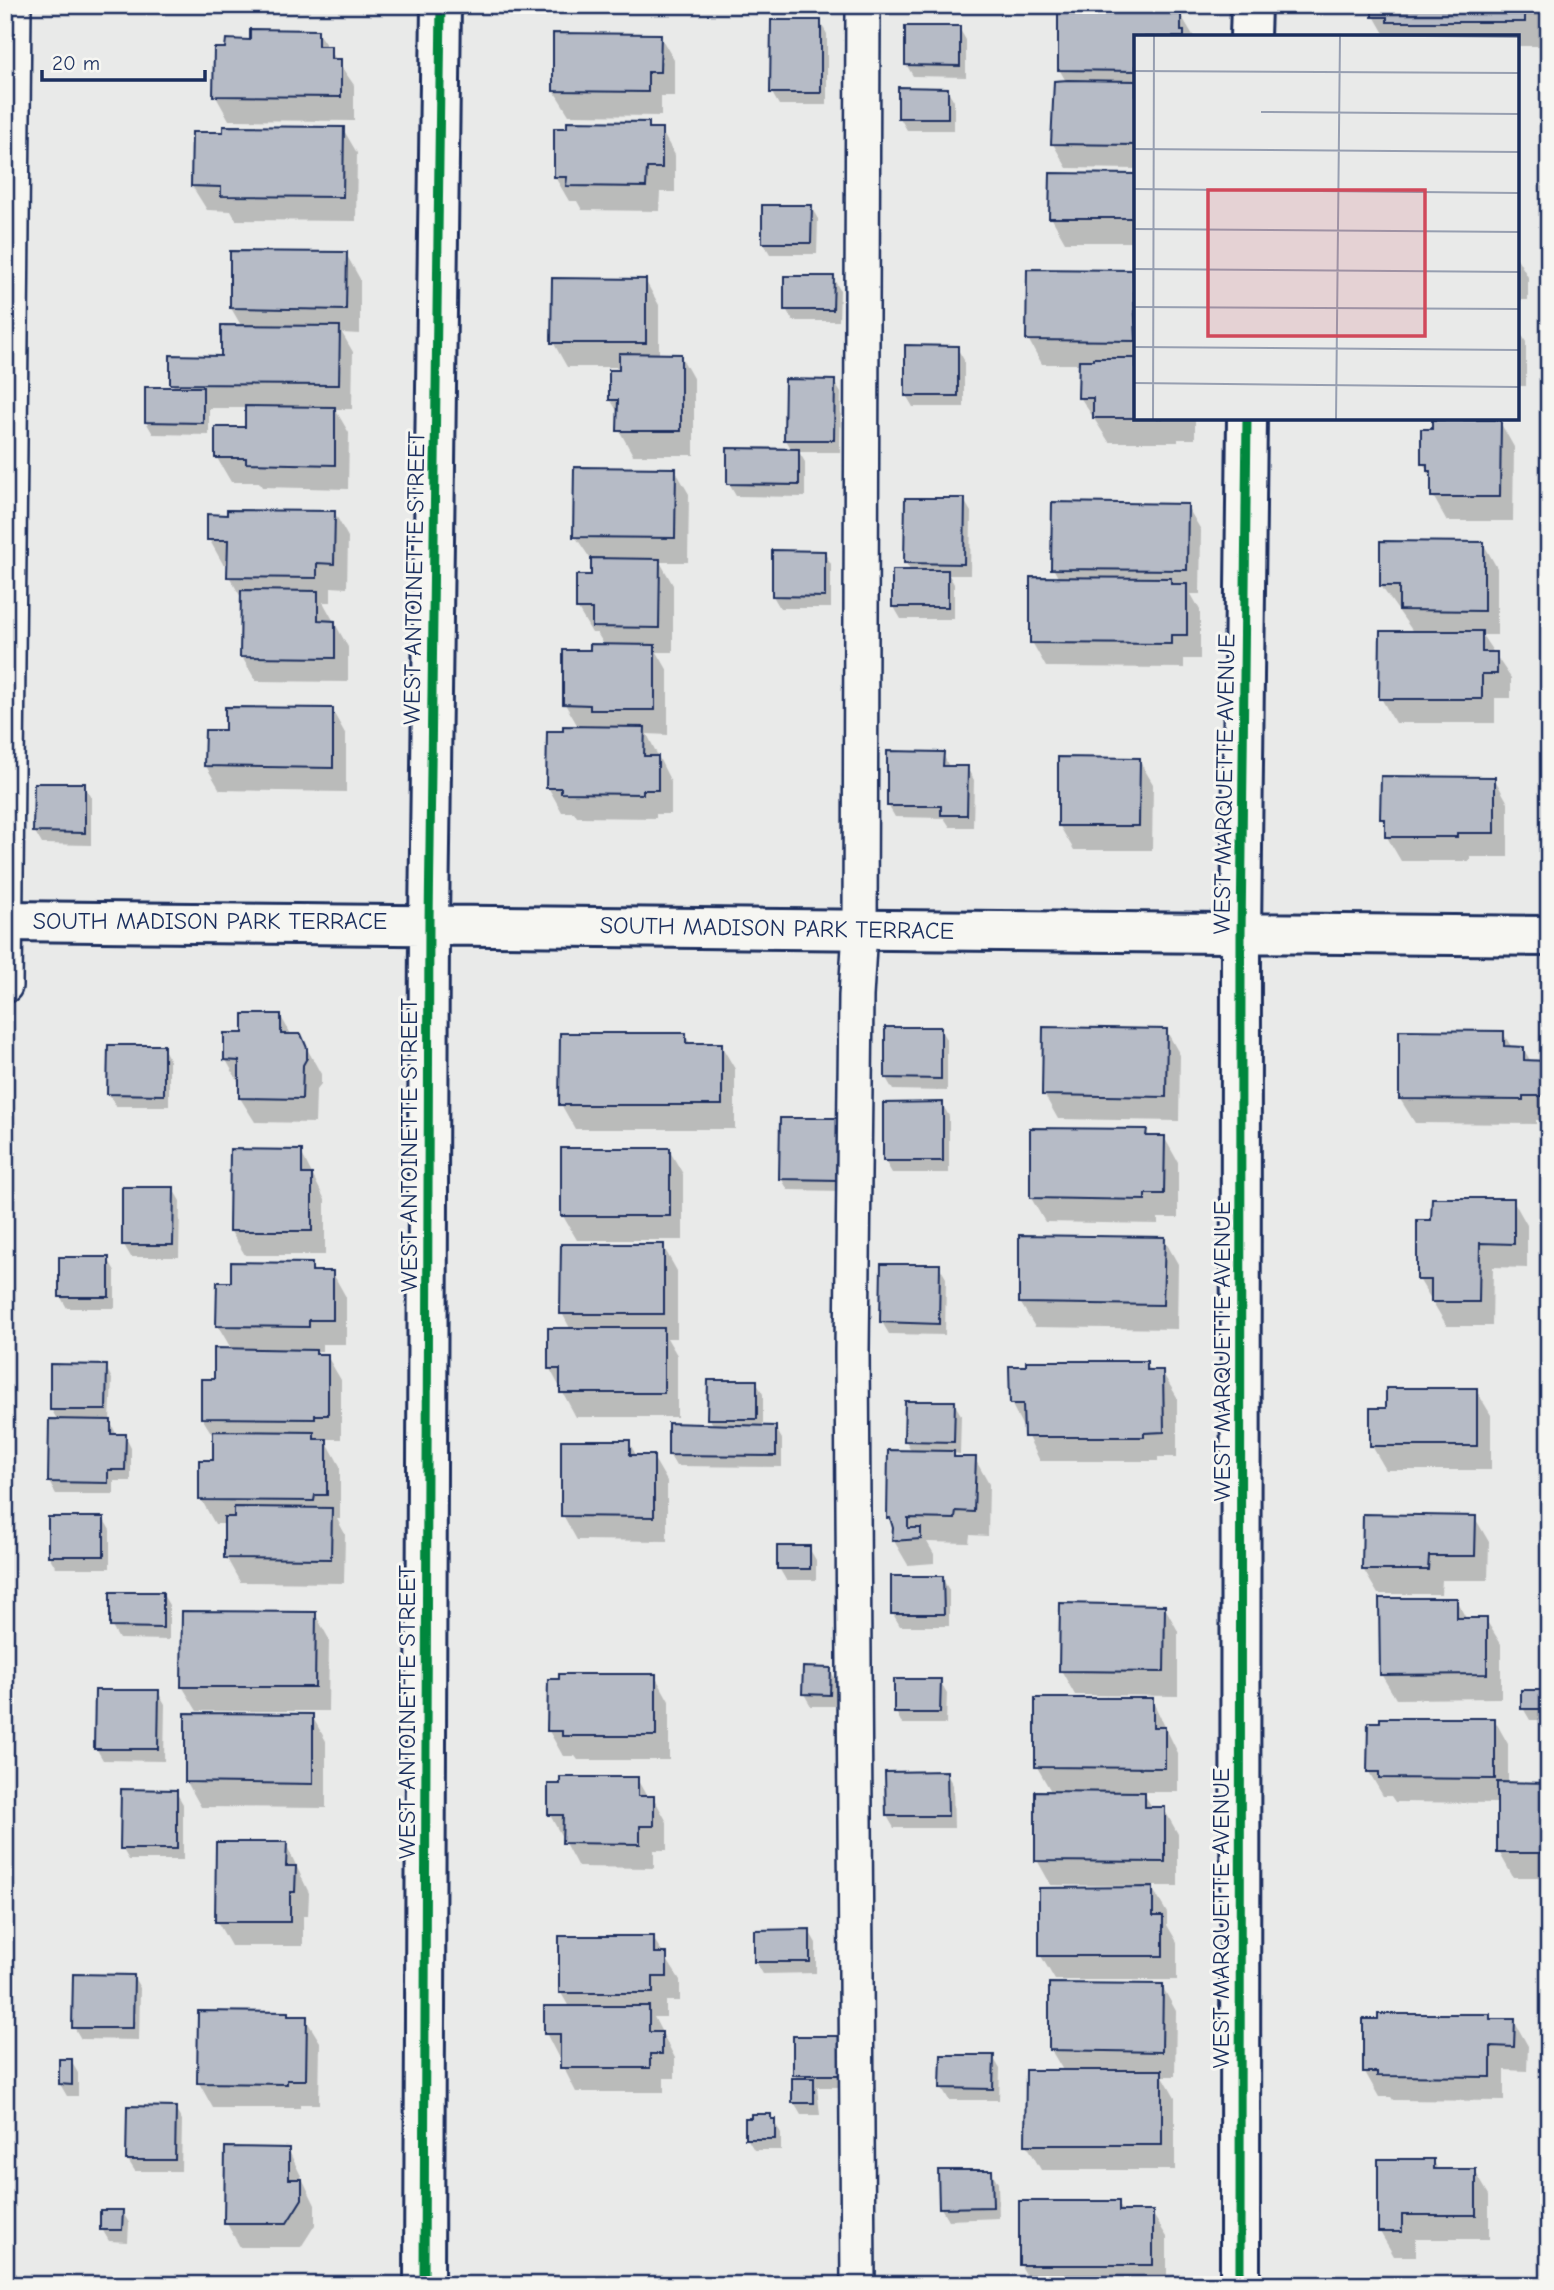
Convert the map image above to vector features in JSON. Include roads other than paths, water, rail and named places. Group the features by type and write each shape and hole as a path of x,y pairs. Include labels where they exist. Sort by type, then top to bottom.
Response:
{"street":[{"name":"WEST ANTOINETTE STREET","path":"424,2285 429,922 441,5"},
{"path":"1251,5 1251,35"},
{"name":"WEST MARQUETTE AVENUE","path":"1240,2285 1241,935 1247,420"},
{"name":"SOUTH MADISON PARK TERRACE","path":"7,920 429,922 1241,935 1549,936"}],"lane":[{"path":"5,986 14,5"},
{"path":"858,2285 852,1351 856,996 860,930 863,5"}]}
